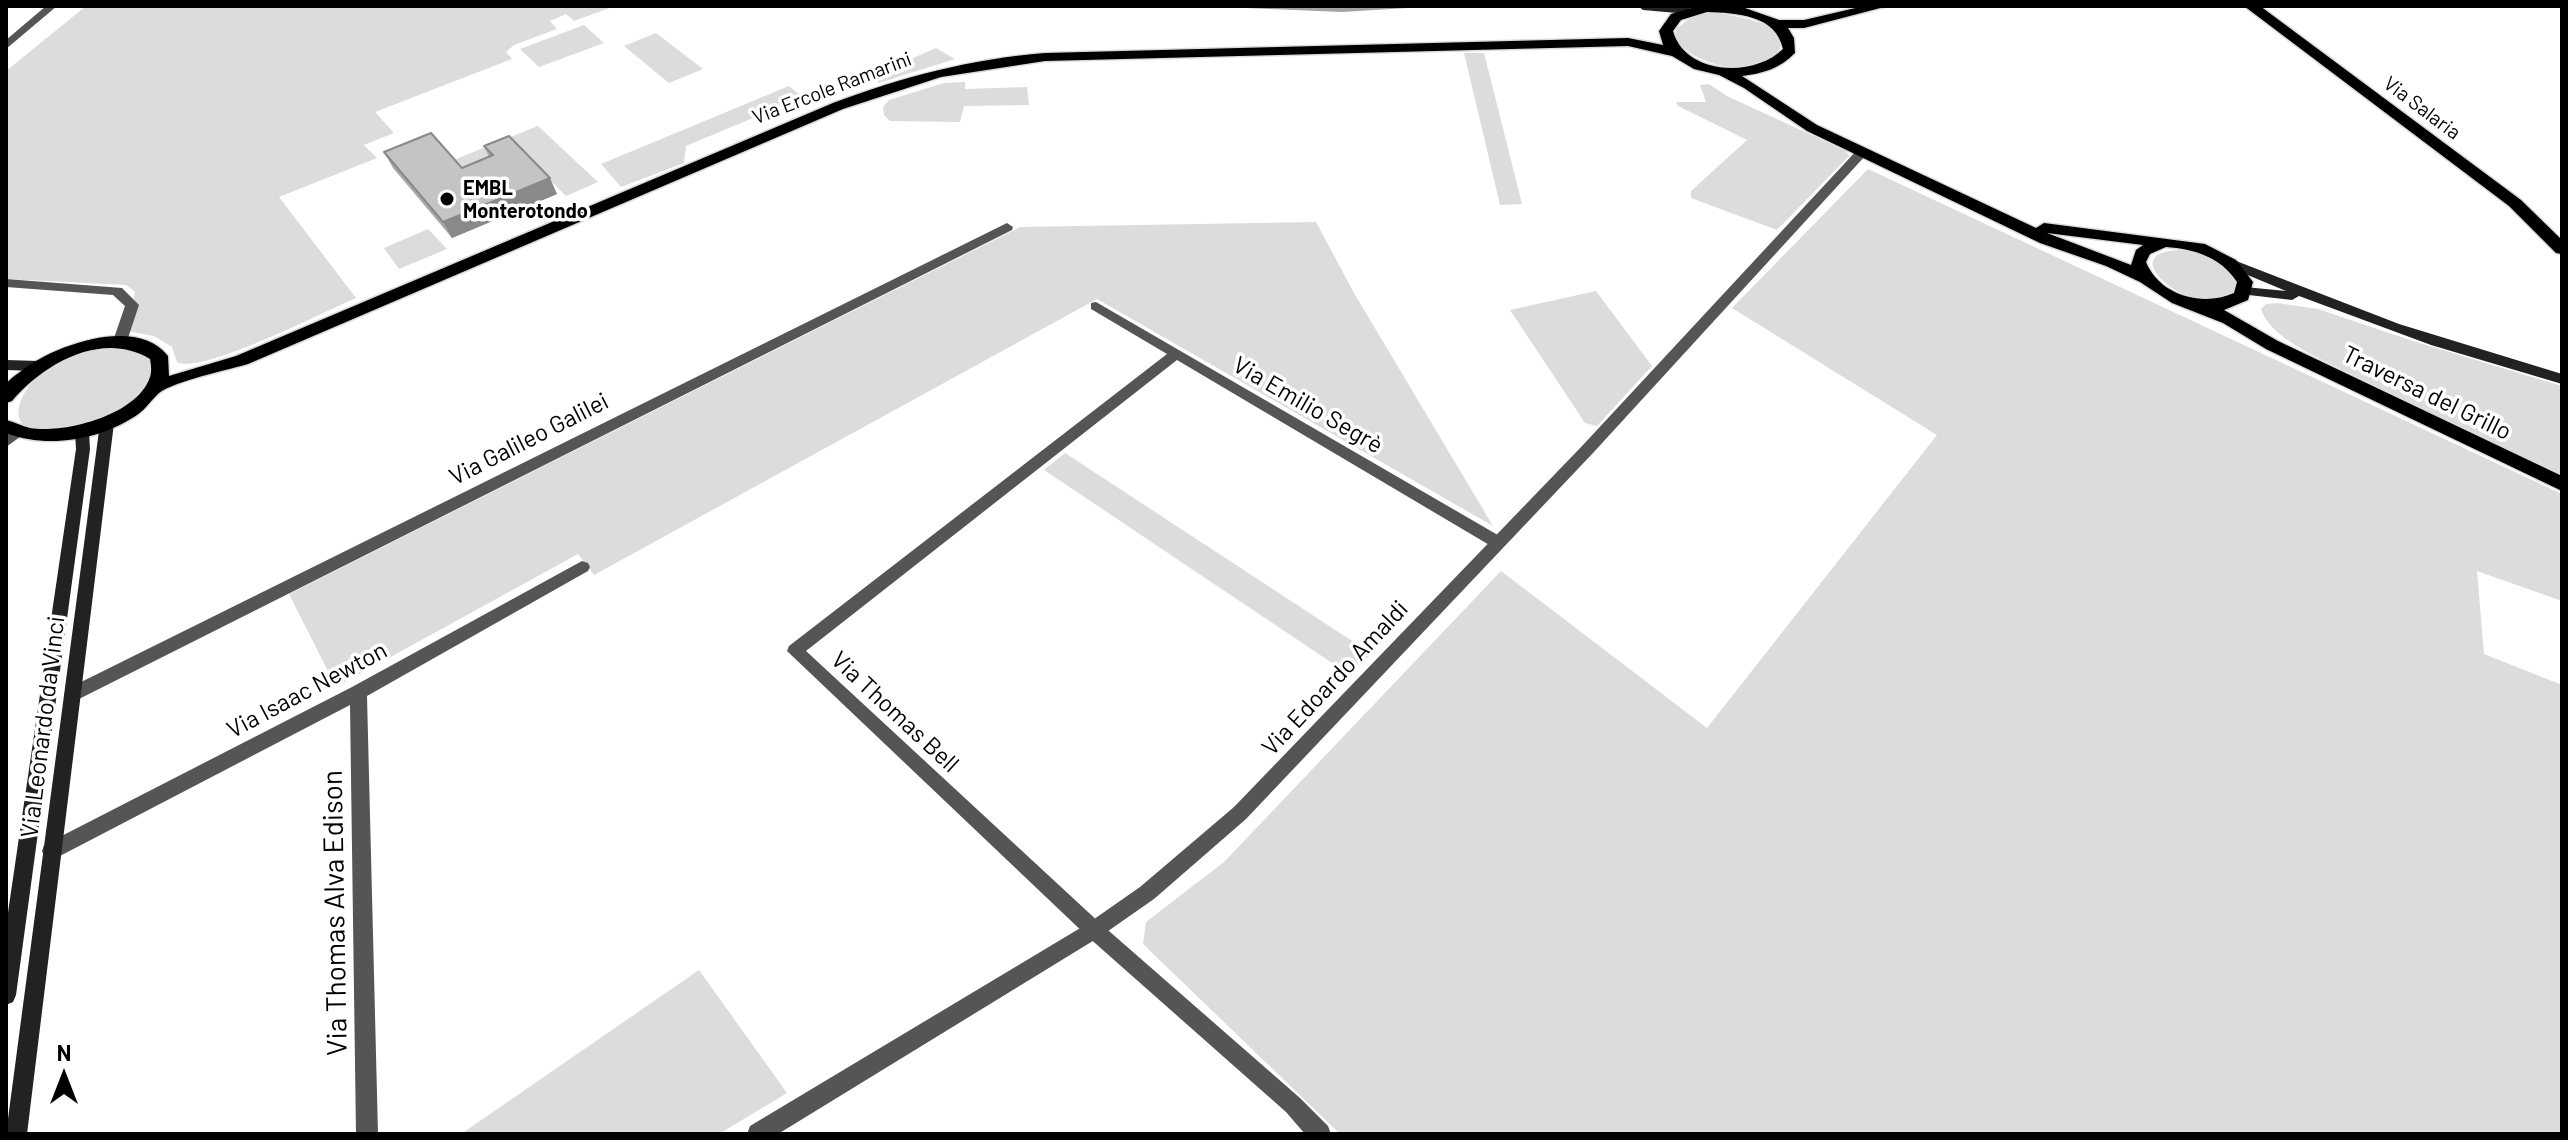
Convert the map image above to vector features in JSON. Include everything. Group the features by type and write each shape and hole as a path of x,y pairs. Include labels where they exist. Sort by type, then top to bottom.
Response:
{"main road":[{"path":"1642,6 1689,11"},
{"path":"1642,6 1660,17 1666,30 1666,41 1674,52 1689,61 1722,71 1812,128 2056,243 2107,260 2142,277"},
{"path":"1775,24 1804,24 1881,6"},
{"name":"Via Salaria","path":"2251,6 2515,203 2562,249"},
{"path":"1666,30 1676,17 1706,8 1743,11 1775,24 1785,32 1790,50 1786,59 1767,69 1722,71"},
{"name":"Via Ercole Ramarini","path":"153,389 193,373 242,360 850,101 952,68 1025,59 1144,54 1628,42 1649,39 1666,30"},
{"name":"Via Ercole Ramarini","path":"1628,42 1674,52"},
{"path":"1767,69 1761,83 1772,101"},
{"path":"2006,219 2068,233 2199,246 2320,302 2450,347 2562,379"},
{"path":"2142,277 2137,258 2141,250 2164,242"},
{"name":"Traversa del Grillo","path":"2231,263 2245,282 2241,296 2243,318 2272,345"},
{"name":"Traversa del Grillo","path":"2142,277 2163,294 2229,319 2272,345 2562,484"},
{"path":"2194,304 2225,305 2241,296 2320,302"},
{"path":"7,393 39,366 79,348 120,341 150,348 159,356 162,366 153,389 126,413 107,423 56,438 10,434"},
{"path":"6,365 39,366"},
{"name":"Via Ercole Ramarini","path":"162,366 193,373"},
{"name":"Via Leonardo da Vinci","path":"16,1134 107,423"},
{"name":"Via Leonardo da Vinci","path":"6,995 83,449 82,432"}],"street":[{"path":"6,46 52,6"},
{"name":"Via Edoardo Amaldi","path":"758,1134 1094,930 1147,893 1240,813 1588,449 1862,152"},
{"name":"Via Galileo Galilei","path":"73,694 1007,227"},
{"path":"6,283 117,291 132,305 120,341"},
{"name":"Via Emilio Segrè","path":"1096,306 1497,542"},
{"name":"Via Thomas Bell","path":"1176,354 795,651 1094,930 1293,1105 1320,1134"},
{"name":"Via Isaac Newton","path":"51,851 358,692 582,567"},
{"name":"Via Thomas Alva Edison","path":"358,692 367,1134"}],"shaded area":[{"path":"86,6 615,6 574,21 566,14 550,21 557,29 514,45 506,52 512,59 375,112 394,133 364,145 377,158 279,197 356,298 236,351 191,364 177,362 172,347 154,336 127,331 135,292 126,285 6,279 6,71"},
{"path":"1198,6 1440,6 1342,12"},
{"path":"1708,13 1743,18 1770,27 1781,43 1776,54 1753,67 1739,68 1708,62 1694,55 1675,38 1676,29 1693,16"},
{"path":"584,25 604,43 539,67 520,49"},
{"path":"656,33 703,69 669,83 624,46"},
{"path":"936,48 955,59 879,83 870,77"},
{"path":"1464,53 1484,53 1522,204 1500,205"},
{"path":"965,82 965,89 1027,87 1029,105 964,106 960,122 890,121 884,115 883,107 889,100 944,83"},
{"path":"1709,84 1727,96 1846,151 1849,156 1777,230 1691,198 1691,191 1747,140 1678,106 1676,102 1706,102 1700,85"},
{"path":"789,86 803,97 686,146 684,163 621,187 601,164"},
{"path":"538,126 598,182 566,196 521,151 467,172 456,159"},
{"path":"1868,169 2562,494 2562,601 2477,571 2484,654 2562,685 2562,1134 1340,1134 1143,944 1146,922 1224,862 1501,571 1707,728 1937,435 1732,308"},
{"path":"1316,222 1354,293 1493,526 1097,299 594,575 578,554 336,687 289,594 1020,227"},
{"path":"428,229 447,249 399,269 384,248"},
{"path":"2188,250 2210,257 2230,269 2237,282 2233,293 2221,299 2195,298 2179,292 2157,274 2153,265 2156,257 2167,251"},
{"path":"1596,291 1652,366 1597,426 1585,423 1510,310"},
{"path":"2266,304 2318,309 2562,386 2562,478 2299,347 2276,331 2261,309"},
{"path":"117,347 142,354 153,364 153,377 144,391 129,404 111,416 74,429 38,431 20,421 20,402 39,374 63,359"},
{"path":"1065,453 1372,654 1347,673 1044,470"},
{"path":"699,970 787,1093 719,1134 461,1134"}],"building":[{"path":"431,133 462,168 493,155 484,146 509,136 550,178 443,222 384,152"}],"place":[{"name":"EMBL Monterotondo","path":"447,199"}]}
